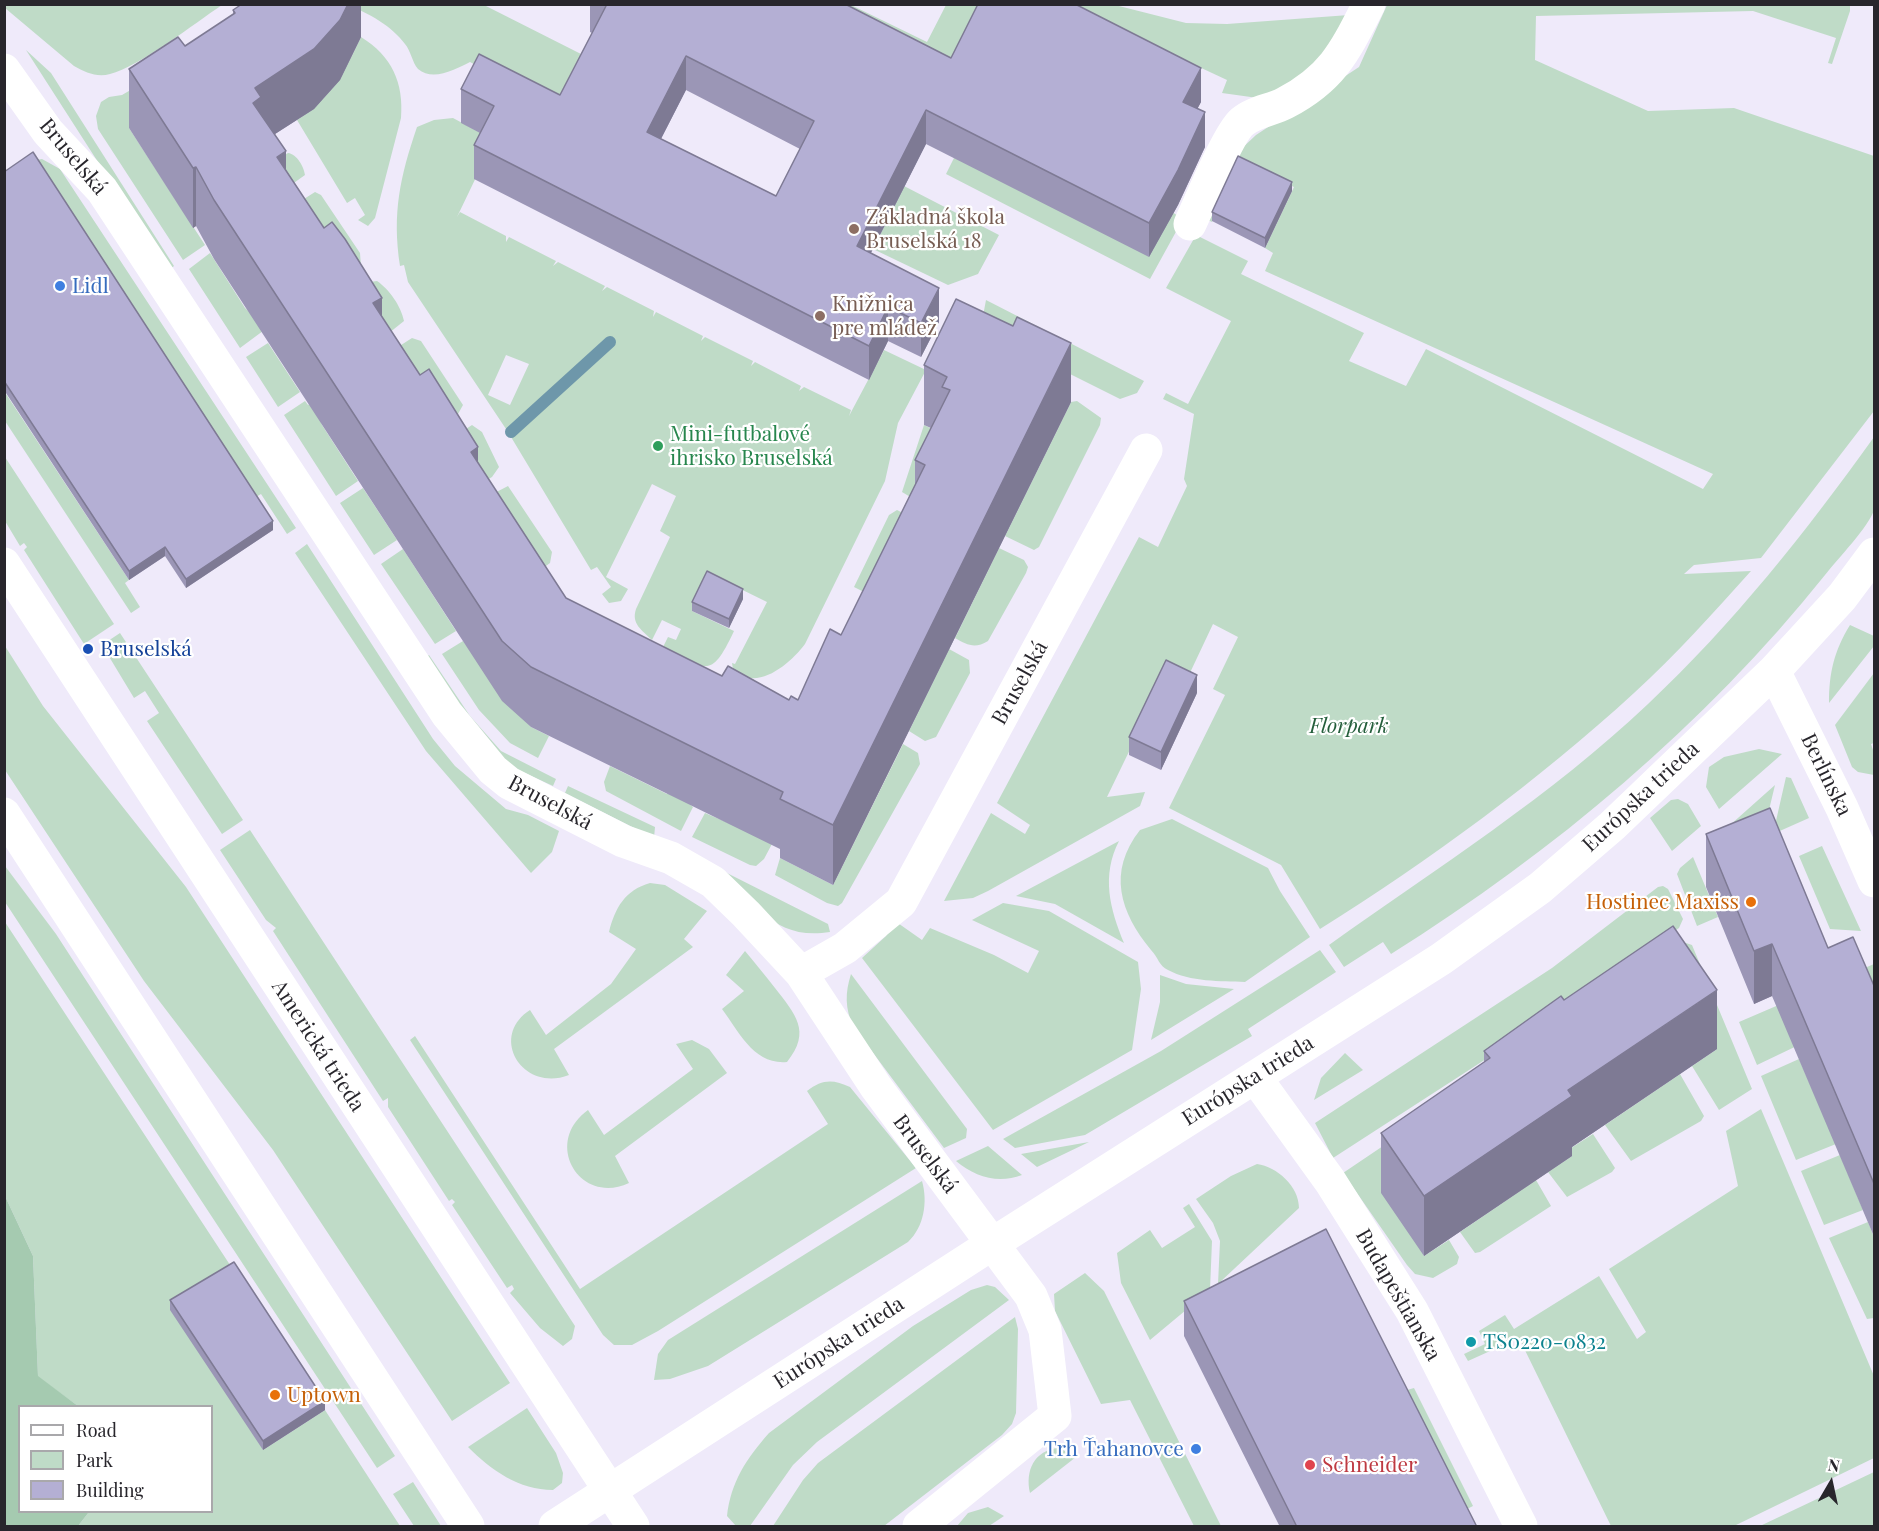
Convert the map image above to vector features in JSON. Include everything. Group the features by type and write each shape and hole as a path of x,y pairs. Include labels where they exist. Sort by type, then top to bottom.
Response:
{"street":[{"path":"1190,224 1231,137 1242,121 1282,105 1315,87 1333,69 1369,4"},
{"name":"Bruselská","path":"4,70 48,132 102,190 465,738 509,783 623,841 671,858 713,882 801,973 876,1087 1038,1310 1045,1330 1055,1416 919,1527"},
{"name":"Bruselská","path":"801,973 845,948 901,902 1146,450"},
{"name":"Európska trieda","path":"555,1527 992,1244 1441,959 1540,888 1612,826 1774,671 1842,597 1875,554"},
{"name":"Americká trieda","path":"4,564 633,1527"},
{"name":"Berlínska","path":"1774,671 1842,807 1875,881"},
{"path":"4,814 468,1527"},
{"name":"Budapeštianska","path":"1255,1077 1329,1181 1412,1311 1521,1527"}],"green space":[{"path":"4,5 222,5 136,63 110,74 96,75 74,66"},
{"path":"348,5 484,5 581,54 554,106 470,62 444,73 424,73 414,63 400,37 371,16"},
{"path":"778,5 851,5 927,42 946,5 996,5 950,92"},
{"path":"1028,5 1115,5 1186,23 1227,24 1349,15 1312,74 1258,98 1222,93 1227,80 1197,66 1191,78"},
{"name":"Florpark","path":"1387,5 1850,5 1832,64 1828,63 1836,38 1753,11 1536,16 1535,60 1648,111 1734,108 1874,156 1874,411 1761,558 1694,565 1684,574 1751,571 1650,679 1560,757 1482,818 1402,875 1320,929 1281,865 1169,808 1225,695 1213,689 1238,637 1213,624 1188,677 1169,669 1107,797 1145,792 1140,806 988,891 973,898 944,901 991,813 1025,834 1030,825 997,803 1139,537 1158,547 1187,486 1184,479 1194,414 1163,399 1166,393 1188,404 1231,321 1166,288 1196,235 1248,261 1241,274 1364,333 1349,361 1406,386 1426,349 1703,489 1713,474 1265,271 1273,253 1265,248 1294,187 1249,166 1239,168 1212,222 1204,218 1239,151 1256,135 1359,67"},
{"path":"361,37 381,53 394,72 398,82 401,105 401,118 375,218 368,226 358,220 365,215 355,198 347,203 297,120 309,112 328,93 349,61"},
{"path":"26,50 51,73 174,266 168,271"},
{"path":"158,74 129,128 205,245 183,260 98,129 96,116 101,102 109,97 122,95"},
{"path":"453,118 494,140 457,217 460,212 506,236 506,242 509,237 556,261 553,266 558,262 605,286 602,291 607,287 654,311 653,317 656,312 703,336 701,341 705,337 753,361 751,366 755,362 801,386 799,391 804,387 851,410 849,416 884,350 926,370 898,423 885,481 805,644 779,669 762,677 753,678 743,676 733,669 732,663 735,664 767,602 710,574 692,611 734,631 719,658 713,664 698,665 663,647 668,637 676,640 681,629 662,620 652,640 638,626 635,619 636,609 670,537 660,531 676,496 652,484 606,577 628,589 621,601 609,603 602,594 611,587 597,567 591,570 508,432 408,282 404,265 400,266 397,212 402,179 417,127 434,120","holes":["506,355 529,364 510,405 488,395"]},
{"path":"288,153 300,161 305,175 277,195 251,176"},
{"path":"954,158 1172,212 1183,219 1150,279 946,174"},
{"path":"42,159 60,169 296,528 287,534 261,494 254,498 36,160"},
{"path":"904,186 999,235 978,274 948,285 873,249"},
{"path":"315,192 321,195 360,253 361,266 277,216"},
{"path":"210,253 245,308 267,328 240,348 189,269"},
{"path":"377,281 394,298 404,321 374,345 370,282"},
{"path":"986,300 1144,381 1137,393 1120,399 994,336 983,316"},
{"path":"412,338 421,341 463,405 458,414 439,427 373,363"},
{"path":"268,343 300,392 278,407 246,357"},
{"path":"4,391 129,580 125,583 140,607 131,613 5,421"},
{"path":"305,401 308,405 314,401 322,425 358,481 336,496 284,415"},
{"path":"1077,401 1101,418 1100,425 1039,547 1034,550 1005,536 1071,402"},
{"path":"472,425 482,432 499,467 492,477 477,486 431,452"},
{"path":"924,425 947,436 922,504 902,492"},
{"path":"1874,437 1876,496 1874,510 1866,525 1778,630 1678,734 1568,829 1511,873 1391,954 1383,942 1344,967 1329,945 1452,859 1572,770 1648,704 1710,642 1795,542"},
{"path":"5,457 114,624 84,644 24,550 27,547 24,543 20,546 5,521"},
{"path":"508,486 552,552 550,563 535,574 485,498"},
{"path":"363,488 397,540 374,555 340,503"},
{"path":"897,510 915,519 876,598 854,587 889,515"},
{"path":"307,544 433,739 455,766 506,809 528,815 559,831 552,852 531,873 426,751 295,553"},
{"path":"999,548 1024,560 1028,567 1026,573 988,641 979,645 967,644 955,638"},
{"path":"403,549 456,631 435,644 381,564"},
{"path":"1850,625 1874,636 1874,646 1829,703 1834,662"},
{"path":"120,633 243,820 222,834 147,721 159,713 145,691 134,698 102,645"},
{"path":"463,641 531,727 549,736 538,758 510,743 479,710 442,654"},
{"path":"5,646 43,706 186,887 510,1383 452,1421 273,1150 144,981 5,770"},
{"path":"949,649 969,660 970,673 936,737 925,741 909,731"},
{"path":"429,655 470,716 501,751 556,779 553,786 512,767 497,756 422,660"},
{"path":"1874,673 1874,743 1871,744 1874,753 1874,775 1858,772 1852,767 1835,725"},
{"path":"903,744 918,753 920,764 842,903 838,906 827,903 775,875 780,858 833,885"},
{"path":"1759,749 1782,754 1719,809 1706,787 1709,767 1724,757"},
{"path":"610,766 667,794 670,787 693,807 681,831 606,791 604,782"},
{"path":"1786,777 1791,778 1809,818 1773,834"},
{"path":"1775,785 1763,835 1729,826"},
{"path":"568,786 655,827 654,838 565,793"},
{"path":"1678,799 1688,804 1701,826 1672,851 1650,818 1671,800"},
{"path":"705,813 773,842 764,859 756,866 750,865 692,837"},
{"path":"1172,819 1268,868 1310,937 1245,982 1196,979 1165,968 1140,936 1132,921 1125,906 1121,876 1123,861 1140,830"},
{"path":"250,830 575,1326 572,1339 563,1346 540,1328 510,1293 514,1289 512,1285 507,1288 452,1205 455,1202 452,1199 449,1201 388,1107 388,1098 383,1101 273,931 276,928 266,920 220,850"},
{"path":"1119,841 1113,854 1109,880 1115,918 1124,943 1055,904 1016,896"},
{"path":"1822,846 1861,931 1830,929 1799,856"},
{"path":"1693,857 1718,917 1697,926 1677,874 1680,868"},
{"path":"5,866 56,934 395,1456 377,1468 5,902"},
{"path":"719,869 828,924 830,932 795,931 780,925 755,907"},
{"path":"650,883 665,885 707,911 684,939 693,947 554,1049 569,1075 552,1078 538,1076 525,1069 516,1059 512,1047 512,1034 518,1021 530,1010 546,1035 611,984 636,949 609,932 614,915 628,895"},
{"path":"1663,886 1668,889 1683,919 1679,928 1517,1034 1486,1059 1333,1158 1315,1123 1552,968 1658,887"},
{"path":"1003,903 1049,911 1138,962 1141,989 1132,1050 993,1130 862,958 886,936 895,921 922,940 930,928 994,955 1028,973 1039,951 972,920"},
{"path":"5,922 234,1271 263,1450 325,1410 400,1526 78,1526 88,1513 213,1513 213,1405 77,1405 38,1377 33,1256 5,1196"},
{"path":"1677,940 1692,945 1752,1089 1719,1110 1692,1066 1717,1049"},
{"path":"1320,950 1336,972 1248,1029 1252,1036 1085,1135 1015,1148 1003,1139 1161,1051"},
{"path":"745,951 789,1006 798,1023 798,1041 787,1062 775,1062 756,1053 741,1037 722,1009 744,991 726,975"},
{"path":"1874,964 1874,1009 1757,1065 1739,1022"},
{"path":"851,974 967,1129 966,1138 944,1148 853,1026 848,1013 847,1000"},
{"path":"1160,975 1186,984 1234,989 1151,1040 1160,1002"},
{"path":"415,1036 580,1289 828,1124 807,1091 823,1082 833,1082 850,1087 916,1168 658,1331 632,1345 614,1345 603,1335 410,1040"},
{"path":"692,1040 709,1049 727,1073 615,1156 629,1183 611,1188 595,1186 582,1179 573,1168 568,1154 568,1139 575,1124 588,1110 604,1135 693,1069 676,1044"},
{"path":"1345,1053 1363,1070 1314,1100 1321,1078"},
{"path":"1799,1059 1836,1144 1796,1160 1761,1076"},
{"path":"1680,1074 1704,1116 1701,1121 1631,1161 1605,1125"},
{"path":"1761,1109 1874,1376 1874,1458 1734,1526 1611,1526 1519,1338 1468,1361 1464,1354 1485,1344 1479,1331 1505,1315 1514,1329 1599,1276 1637,1339 1646,1332 1609,1269 1738,1186 1726,1131"},
{"path":"1593,1134 1615,1168 1612,1172 1567,1197 1548,1172 1572,1156 1568,1150"},
{"path":"1089,1142 1037,1167 1021,1154"},
{"path":"988,1146 1022,1175 996,1179 979,1175 956,1161"},
{"path":"1383,1146 1424,1256 1449,1240 1459,1257 1457,1264 1433,1278 1415,1274 1407,1265 1343,1173"},
{"path":"1840,1155 1863,1210 1824,1225 1801,1171"},
{"path":"1257,1164 1272,1169 1286,1179 1295,1192 1299,1208 1218,1284 1220,1241 1213,1223 1196,1199 1231,1176"},
{"path":"1536,1180 1551,1206 1475,1253 1460,1232"},
{"path":"922,1181 925,1197 923,1214 918,1229 908,1242 708,1366 670,1379 654,1380 658,1354 668,1340"},
{"path":"5,1196 33,1256 38,1376 77,1405 18,1405 18,1513 88,1513 78,1526 5,1526"},
{"path":"1189,1204 1212,1241 1210,1290 1150,1340 1121,1283 1117,1253 1150,1230 1162,1248 1195,1227 1183,1208"},
{"path":"1868,1222 1874,1237 1874,1318 1867,1319 1829,1238"},
{"path":"1085,1273 1104,1291 1221,1526 1194,1526 1130,1400 1101,1404 1055,1311 1054,1294"},
{"path":"987,1285 995,1287 1009,1300 817,1442 793,1465 750,1526 736,1526 727,1516 732,1492 741,1471 769,1433 913,1326 971,1290"},
{"path":"1015,1317 1018,1329 1016,1413 1012,1424 1002,1435 884,1526 773,1526 803,1480 818,1463"},
{"path":"1414,1388 1473,1506 1467,1509 1407,1390"},
{"path":"527,1408 556,1453 563,1473 562,1483 553,1490 529,1487 506,1477 468,1447"},
{"path":"1059,1448 1076,1457 1030,1493 1029,1477 1033,1463 1043,1453"},
{"path":"1874,1472 1874,1526 1760,1526"},
{"path":"413,1482 441,1526 414,1526 393,1494"},
{"path":"988,1507 1004,1516 989,1526 957,1526 968,1513"}],"building":[{"path":"242,4 348,4 340,20 314,49 255,88 261,97 253,103 286,151 277,157 324,228 332,222 345,239 382,298 373,303 420,375 429,369 478,447 471,452 566,598 722,676 728,666 789,700 791,696 798,700 830,629 841,635 925,465 915,460 950,390 942,387 947,377 924,365 956,299 1013,326 1017,317 1071,343 833,825 780,799 783,792 531,667 502,641 214,200 196,167 193,168 129,69 178,37 185,46 235,13 233,10"},
{"path":"604,4 845,4 951,58 978,4 1075,4 1201,68 1183,102 1205,112 1178,170 1149,223 926,110 857,246 939,288 921,323 888,307 869,346 474,145 494,106 461,89 479,54 560,95 606,6","holes":["686,56 814,121 776,196 647,132"]},
{"name":"Lidl","path":"33,152 273,521 186,579 165,547 129,571 4,381 4,172"},
{"path":"1238,156 1292,182 1265,238 1212,212"},
{"path":"707,571 743,589 729,619 692,602"},
{"path":"1166,660 1197,675 1161,752 1129,737"},
{"path":"1770,808 1828,948 1853,937 1875,988 1875,1186 1772,944 1754,951 1706,834"},
{"path":"1673,926 1717,990 1568,1090 1572,1096 1424,1196 1381,1133 1490,1058 1484,1051 1561,996 1564,1000"},
{"path":"1326,1229 1477,1527 1297,1527 1184,1301"},
{"path":"234,1262 325,1401 263,1441 170,1300"}],"waterway":[{"path":"511,432 610,342"}],"place":[{"name":"Základná škola Bruselská 18","path":"854,229"},
{"name":"Lidl","path":"60,286"},
{"name":"Knižnica pre mládež","path":"820,316"},
{"name":"Mini-futbalové ihrisko Bruselská","path":"658,446"},
{"name":"Bruselská","path":"88,649"},
{"name":"Hostinec Maxiss","path":"1751,902"},
{"name":"TS0220-0832","path":"1471,1342"},
{"name":"Uptown","path":"275,1395"},
{"name":"Trh Ťahanovce","path":"1196,1449"},
{"name":"Schneider","path":"1310,1465"}]}
